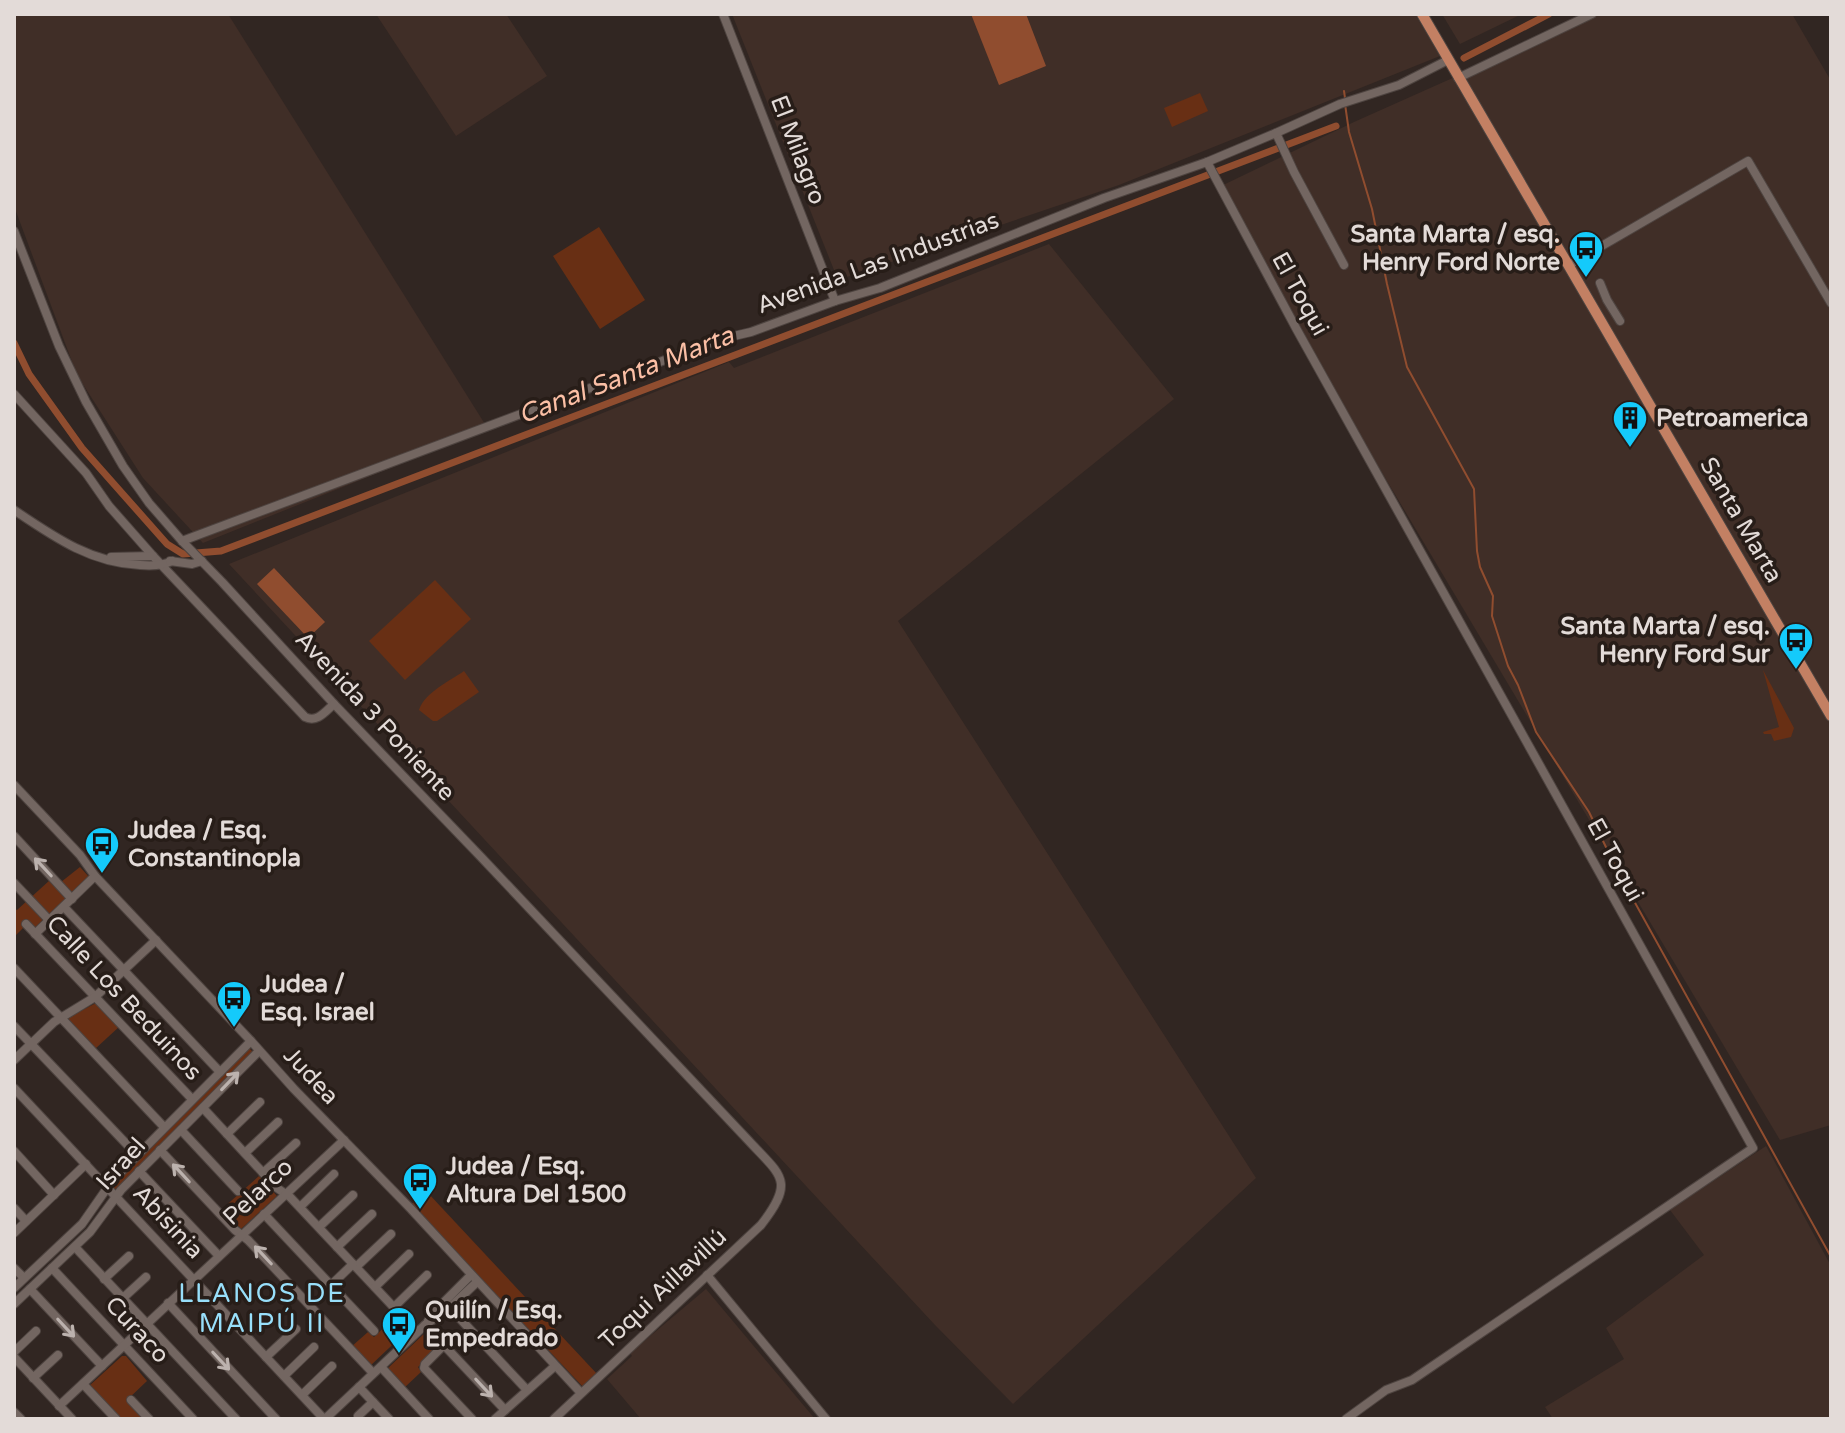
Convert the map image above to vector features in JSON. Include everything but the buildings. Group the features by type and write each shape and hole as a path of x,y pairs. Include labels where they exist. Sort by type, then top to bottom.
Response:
{"main road":[{"name":"Santa Marta","path":"1422,14 1831,716"}],"street":[{"name":"El Milagro","path":"723,14 835,301"},
{"path":"1458,78 1592,14"},
{"name":"Avenida Las Industrias","path":"182,541 721,339 751,332 880,288 1104,198 1209,166 1340,104 1399,85 1448,60"},
{"path":"1276,133 1344,265"},
{"path":"1569,265 1748,161 1831,303"},
{"name":"El Toqui","path":"1209,166 1753,1148 1412,1380 1386,1390 1346,1419"},
{"name":"Avenida 3 Poniente","path":"14,231 59,346 86,402 137,486 182,541 780,1177"},
{"path":"1600,283 1620,321"},
{"path":"14,394 86,473 109,506 153,556 305,717 318,718 334,704"},
{"path":"14,510 64,543 98,557 130,564 162,565 172,561"},
{"path":"98,557 153,556 192,564 201,559"},
{"name":"Judea","path":"14,785 286,1082 411,1209 581,1393"},
{"path":"14,802 23,794"},
{"path":"14,836 72,899"},
{"path":"35,934 95,876"},
{"path":"14,883 49,920"},
{"path":"64,907 220,1072"},
{"name":"Calle Los Beduinos","path":"26,924 192,1099"},
{"path":"14,1060 61,1017 95,997 156,940"},
{"path":"14,968 164,1127"},
{"path":"14,1026 137,1155"},
{"name":"Israel","path":"14,1288 82,1224 108,1187 137,1155 251,1041"},
{"name":"Israel","path":"14,1304 94,1229 116,1196 139,1171 259,1051"},
{"name":"Abisinia","path":"14,1088 324,1419"},
{"path":"227,1134 260,1102"},
{"name":"Calle Los Beduinos","path":"203,1108 417,1332"},
{"path":"245,1153 278,1122"},
{"path":"181,1130 238,1191"},
{"name":"Pelarco","path":"59,1406 344,1140"},
{"path":"263,1173 296,1143"},
{"path":"160,1150 429,1419"},
{"path":"14,1151 54,1195"},
{"path":"14,1233 86,1164"},
{"path":"139,1171 219,1256"},
{"path":"300,1207 334,1174"},
{"name":"Toqui Aillavillú","path":"554,1419 769,1216 781,1192 780,1177"},
{"path":"319,1227 353,1195"},
{"path":"14,1208 26,1221"},
{"path":"264,1214 374,1331"},
{"path":"337,1247 372,1214"},
{"path":"331,1285 391,1234"},
{"path":"75,1247 236,1419"},
{"path":"375,1287 409,1254"},
{"path":"104,1279 129,1256"},
{"path":"14,1268 24,1278"},
{"name":"Curaco","path":"52,1268 190,1418"},
{"path":"394,1307 427,1275"},
{"path":"707,1275 826,1419"},
{"path":"123,1298 146,1277"},
{"path":"324,1419 417,1332 450,1308 474,1279"},
{"path":"425,1325 439,1307 474,1279"},
{"path":"30,1289 102,1366"},
{"path":"168,1303 276,1419"},
{"path":"450,1308 527,1390"},
{"path":"425,1325 505,1410"},
{"path":"266,1357 296,1329"},
{"path":"36,1331 14,1355 72,1419"},
{"path":"444,1345 424,1368 472,1419"},
{"path":"284,1376 314,1347"},
{"path":"33,1378 58,1355"},
{"path":"302,1395 332,1366"},
{"path":"495,1419 555,1366"},
{"path":"83,1384 116,1419"},
{"path":"359,1387 389,1419"},
{"path":"131,1400 149,1419"},
{"path":"358,1416 373,1402"},
{"path":"14,1412 21,1419"}],"shaded area":[{"path":"14,14 228,14 488,429 203,543 143,478 77,375 14,206"},
{"path":"376,14 506,14 547,76 456,136"},
{"path":"732,14 1415,14 1440,56 1119,185 838,280"},
{"path":"971,14 1026,14 1046,66 999,85"},
{"path":"1442,14 1522,14 1460,44"},
{"path":"1596,14 1792,14 1831,81 1831,1125 1780,1140 1297,330 1217,188 1354,122"},
{"path":"1200,93 1208,111 1172,127 1164,108"},
{"path":"599,227 645,300 600,329 553,256"},
{"path":"1049,244 1174,399 898,621 1256,1178 1013,1404 935,1325 229,564 729,362 734,368"},
{"path":"274,568 325,622 308,638 257,584"},
{"path":"435,580 471,619 405,680 369,641"},
{"path":"1763,670 1794,728 1791,737 1774,741 1771,734 1763,732 1779,727"},
{"path":"464,671 479,692 437,721 419,710 432,692"},
{"path":"80,867 89,877 30,932 24,927 14,937 14,908 17,910 50,880 56,886"},
{"path":"98,1002 120,1026 95,1049 67,1018"},
{"path":"249,1048 253,1052 116,1190 112,1187 112,1184"},
{"path":"1766,1146 1831,1266 1831,1419 1553,1419 1545,1407 1624,1359 1606,1328 1704,1255 1670,1210"},
{"path":"259,1176 277,1196 241,1229 222,1209"},
{"path":"428,1193 598,1375 584,1388 411,1204"},
{"path":"706,1289 815,1419 641,1419 607,1379 632,1356 630,1353"},
{"path":"394,1318 407,1331 370,1366 351,1347 368,1332 374,1337"},
{"path":"427,1331 441,1345 418,1367 421,1372 404,1388 386,1370"},
{"path":"122,1356 126,1356 147,1381 127,1400 144,1419 120,1419 89,1386"}],"waterway":[{"name":"Canal Santa Marta","path":"1464,58 1549,14"},
{"path":"1344,91 1345,98"},
{"path":"1345,104 1349,132 1372,209 1407,367 1474,489 1480,567 1493,596 1492,616 1508,666 1536,732 1589,812 1618,872 1831,1257"},
{"name":"Canal Santa Marta","path":"14,343 29,374 82,448 167,544 183,554 221,551 1336,126"}],"place":[{"name":"Santa Marta / esq. Henry Ford Norte","path":"1586,279"},
{"name":"Petroamerica","path":"1630,449"},
{"name":"Santa Marta / esq. Henry Ford Sur","path":"1796,671"},
{"name":"Judea / Esq. Constantinopla","path":"102,875"},
{"name":"Judea / Esq. Israel","path":"234,1029"},
{"name":"Judea / Esq. Altura Del 1500","path":"420,1211"},
{"name":"Quilín / Esq. Empedrado","path":"399,1355"}],"district":[{"name":"LLANOS DE MAIPÚ II","path":"262,1308"}]}
